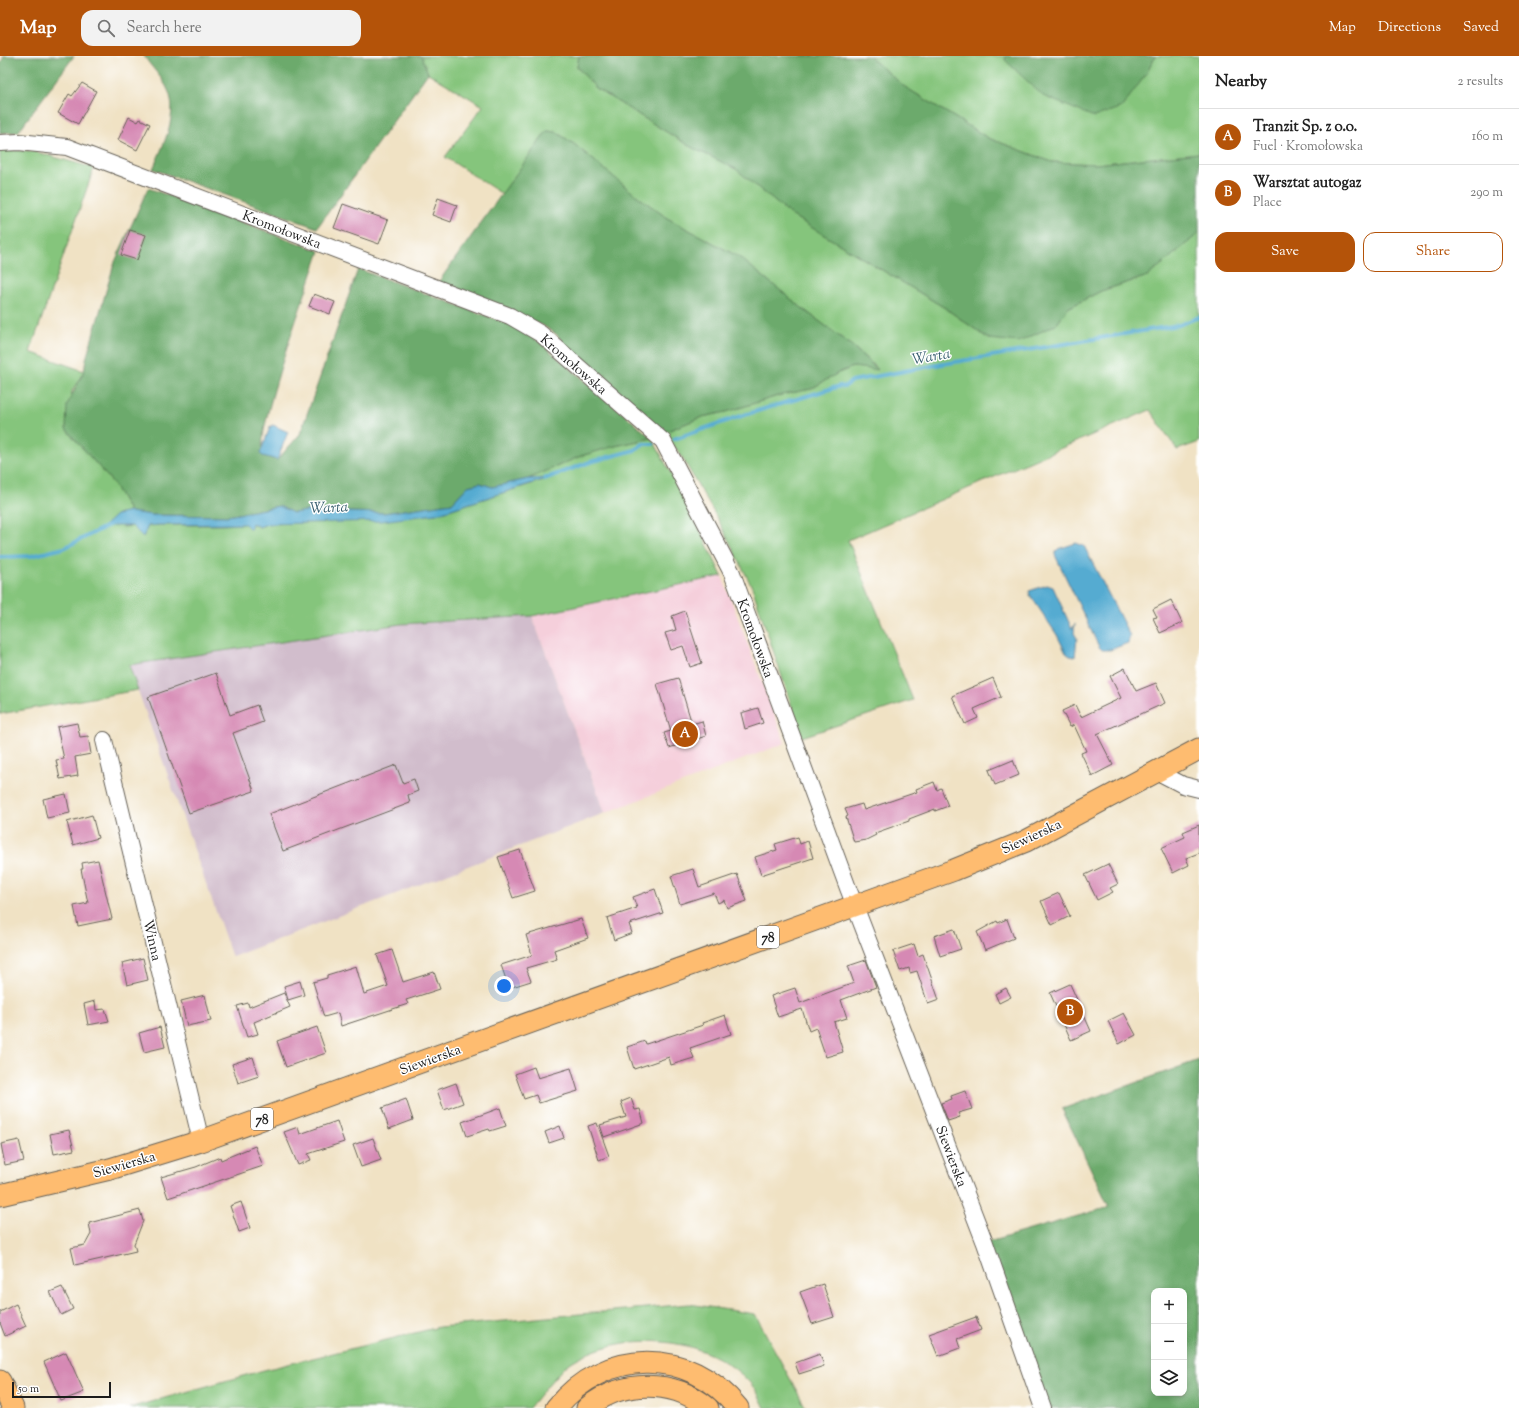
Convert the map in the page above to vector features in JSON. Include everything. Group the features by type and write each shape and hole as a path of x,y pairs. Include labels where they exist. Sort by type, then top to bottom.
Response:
{"main road":[{"name":"Siewierska","path":"0,1195 110,1169 200,1141 954,870 1026,840 1158,772 1199,749"},
{"path":"556,1408 565,1397 593,1375 626,1364 644,1362 668,1364 696,1373 712,1382 725,1393 738,1408"},
{"path":"0,1381 13,1408"},
{"path":"587,1408 607,1395 623,1389 650,1386 671,1389 687,1394 708,1408"}],"street":[{"name":"Kromołowska","path":"0,143 19,142 67,147 510,316 541,334 663,441 732,573 848,888 856,905"},
{"name":"Winna","path":"104,740 200,1141"},
{"path":"1158,772 1183,786 1199,789"},
{"name":"Siewierska","path":"856,905 993,1264 1043,1408"}],"shaded area":[{"path":"722,576 785,743 605,813 532,616"},
{"path":"532,616 605,813 232,957 129,665 401,624"}],"green space":[{"path":"4,56 74,56 18,132 0,133 0,65"},
{"path":"144,56 421,56 428,73 317,228 153,169 169,128 172,107 166,86"},
{"path":"421,56 579,56 577,67 597,89 691,147 736,169 791,215 945,308 989,339 1057,324 1068,308 1101,291 1148,276 1199,233 1199,442 1177,450 1150,410 848,540 913,700 802,737 752,587 721,525 679,452 662,433 702,417 726,412 781,395 811,389 838,373 853,367 878,369 851,345 807,312 739,257 667,218 632,192 574,144 556,132 547,131 502,194 445,157 483,106 428,73"},
{"path":"579,56 871,56 872,59 905,87 988,138 1052,162 1096,164 1199,153 1199,233 1148,276 1101,291 1068,308 1057,324 1019,342 989,339 945,308 791,215 736,169 691,147 597,89 577,67"},
{"path":"871,56 1006,56 1005,60 1147,73 1155,56 1199,56 1199,153 1096,164 1052,162 988,138 905,87 872,59"},
{"path":"1006,56 1155,56 1147,73 1122,107 1094,117 1043,96 1005,60"},
{"path":"547,131 556,132 574,144 632,192 667,218 739,257 807,312 851,345 878,370 853,367 838,373 811,389 781,395 726,412 702,417 662,433 578,359 556,334 542,325 437,284"},
{"path":"0,150 32,151 94,168 30,352 84,371 72,391 66,429 113,483 130,512 116,515 123,527 132,526 143,537 148,526 158,525 223,525 251,523 259,527 267,524 358,521 436,514 547,479 528,479 581,456 615,446 652,438 690,509 722,576 532,616 401,624 129,665 138,690 0,714"},
{"path":"148,188 320,251 274,390 262,442 263,456 277,460 300,434 358,269 509,324 537,340 652,438 615,446 581,456 528,479 492,487 480,483 468,486 452,503 384,513 307,511 293,513 279,506 228,516 152,515 130,512 113,483 66,429 67,405 84,371 86,359 114,264"},
{"path":"1199,1060 1199,1408 1036,1408 985,1243 1109,1207 1062,1109"},
{"path":"689,1304 755,1314 806,1408 765,1408 755,1389 738,1371 717,1358 694,1348 669,1343 644,1341 619,1344 595,1351 573,1361 556,1376 529,1408 129,1408 264,1370 439,1327"}],"water":[{"path":"273,425 288,432 277,460 260,454 270,427"},
{"path":"549,478 436,514 381,521 267,524 259,527 252,523 250,529 245,524 158,525 148,526 143,537 132,526 104,526 116,515 130,512 152,515 228,516 279,506 293,513 307,511 384,513 452,503 468,486 480,483 492,487 528,479"},
{"path":"1076,543 1084,546 1130,636 1128,643 1110,650 1102,650 1099,647 1055,555 1055,552 1058,549"},
{"path":"1047,585 1053,587 1072,629 1075,624 1074,633 1077,638 1075,657 1066,653 1057,635 1030,595 1029,591"}],"building":[{"path":"82,83 96,91 78,124 58,113 69,94 72,96"},
{"path":"129,117 138,122 140,119 150,124 137,150 118,140"},
{"path":"438,198 457,205 451,222 432,215"},
{"path":"343,204 388,220 379,244 334,228"},
{"path":"130,230 146,235 137,260 121,255"},
{"path":"314,294 335,302 330,314 309,306"},
{"path":"1171,600 1182,623 1160,633 1153,618 1157,617 1153,609"},
{"path":"685,611 702,663 690,667 683,646 671,650 665,633 676,630 672,616"},
{"path":"1125,668 1136,691 1156,683 1165,703 1097,734 1113,765 1092,776 1081,753 1086,751 1074,725 1070,727 1062,711 1075,705 1081,717 1121,698 1110,676"},
{"path":"216,673 230,715 257,705 263,722 233,733 254,791 189,813 148,697"},
{"path":"678,678 692,724 702,721 706,736 669,748 664,733 671,731 657,684"},
{"path":"993,678 1001,697 974,709 978,718 965,724 952,696"},
{"path":"758,708 763,723 745,729 741,713"},
{"path":"77,723 80,737 88,736 91,754 75,757 78,776 60,779 56,760 64,759 57,727"},
{"path":"1013,760 1019,775 995,785 989,770"},
{"path":"396,765 403,783 414,779 418,791 408,795 410,803 283,851 269,814"},
{"path":"934,782 937,790 941,788 948,806 935,811 935,809 909,819 909,821 875,833 876,835 866,840 854,842 845,809 862,804 864,810 917,792 916,789"},
{"path":"66,794 70,813 47,818 43,799"},
{"path":"92,815 98,838 73,845 67,822"},
{"path":"1199,825 1199,853 1186,858 1189,865 1173,873 1161,848 1185,837 1183,832"},
{"path":"798,837 800,844 808,841 813,858 761,875 755,857 777,850 775,844"},
{"path":"520,850 535,891 513,898 498,857"},
{"path":"98,860 112,919 78,926 74,906 88,903 81,869 83,869 82,863"},
{"path":"1108,864 1118,884 1110,888 1113,892 1097,900 1085,875"},
{"path":"693,869 699,887 737,874 747,901 727,908 724,900 718,903 714,893 680,904 671,876"},
{"path":"655,889 663,913 629,924 632,933 614,940 607,918 637,908 633,897"},
{"path":"1059,893 1070,916 1052,925 1041,901"},
{"path":"581,919 588,938 554,950 557,959 526,968 531,981 509,988 501,965 532,955 526,935"},
{"path":"1007,919 1014,938 985,950 977,932 997,921 998,923"},
{"path":"954,929 961,949 940,956 934,936"},
{"path":"914,944 918,956 923,954 939,1000 928,1004 917,971 910,973 909,968 900,971 893,951"},
{"path":"392,950 403,982 434,972 440,989 406,1000 408,1004 341,1026 338,1013 324,1017 313,982 327,978 327,975 356,966 364,994 388,986 377,955"},
{"path":"143,958 148,980 127,985 122,963"},
{"path":"866,960 876,987 841,1000 847,1018 834,1022 843,1052 826,1057 816,1028 809,1031 802,1009 778,1017 771,996 795,988 800,1003 854,983 848,966"},
{"path":"300,981 304,995 288,1000 284,986"},
{"path":"1070,984 1091,1031 1071,1040 1050,993"},
{"path":"1006,988 1011,997 999,1003 995,994"},
{"path":"284,993 290,1007 254,1022 258,1034 247,1037 237,1006 248,1003 249,1007"},
{"path":"205,995 211,1021 187,1026 181,1001"},
{"path":"95,1001 96,1010 105,1009 109,1021 88,1025 84,1004"},
{"path":"1124,1013 1136,1035 1119,1044 1108,1021"},
{"path":"725,1015 731,1034 690,1048 694,1058 671,1065 669,1057 634,1069 627,1047 645,1041 646,1044 703,1025 702,1023"},
{"path":"160,1027 165,1047 144,1052 139,1033"},
{"path":"317,1027 326,1053 286,1067 277,1041"},
{"path":"253,1057 259,1076 238,1083 232,1064"},
{"path":"534,1067 538,1078 571,1068 578,1091 539,1103 536,1095 524,1099 515,1074"},
{"path":"456,1083 463,1103 444,1110 437,1090"},
{"path":"965,1091 972,1109 958,1113 960,1117 948,1121 941,1103 952,1099 951,1096"},
{"path":"631,1098 635,1110 640,1109 644,1123 604,1137 600,1125 626,1117 621,1102"},
{"path":"406,1099 413,1120 389,1129 382,1108"},
{"path":"500,1108 506,1126 490,1131 489,1129 467,1136 462,1122"},
{"path":"337,1121 344,1142 308,1154 311,1160 298,1165 284,1132 298,1127 300,1134"},
{"path":"597,1123 609,1156 599,1160 588,1126"},
{"path":"560,1126 564,1138 549,1143 545,1132"},
{"path":"69,1130 74,1150 54,1154 50,1134"},
{"path":"373,1138 381,1160 361,1167 353,1145"},
{"path":"19,1140 24,1161 5,1165 1,1144"},
{"path":"255,1146 263,1166 168,1198 161,1177 196,1167 220,1157 221,1160"},
{"path":"241,1202 250,1228 239,1232 230,1206"},
{"path":"140,1210 143,1221 134,1244 136,1251 75,1265 71,1248 85,1245 91,1234 89,1223"},
{"path":"823,1284 834,1317 812,1324 800,1292"},
{"path":"62,1287 73,1309 61,1315 50,1292"},
{"path":"16,1304 26,1326 5,1336 0,1323 0,1312"},
{"path":"976,1317 981,1330 957,1339 960,1348 938,1356 929,1334"},
{"path":"66,1352 84,1392 61,1401 44,1362"},
{"path":"820,1354 824,1366 799,1374 795,1363"}],"waterway":[{"name":"Warta","path":"674,439 744,415 840,386 844,387 852,381 931,366 1179,325 1199,317"},
{"name":"Warta","path":"544,479 590,462 635,450 643,444 653,444"},
{"name":"Warta","path":"0,557 31,556 64,548 111,524"}],"place":[{"name":"Tranzit Sp. z o.o.","path":"685,734"},
{"name":"Warsztat autogaz","path":"1070,1012"}]}
